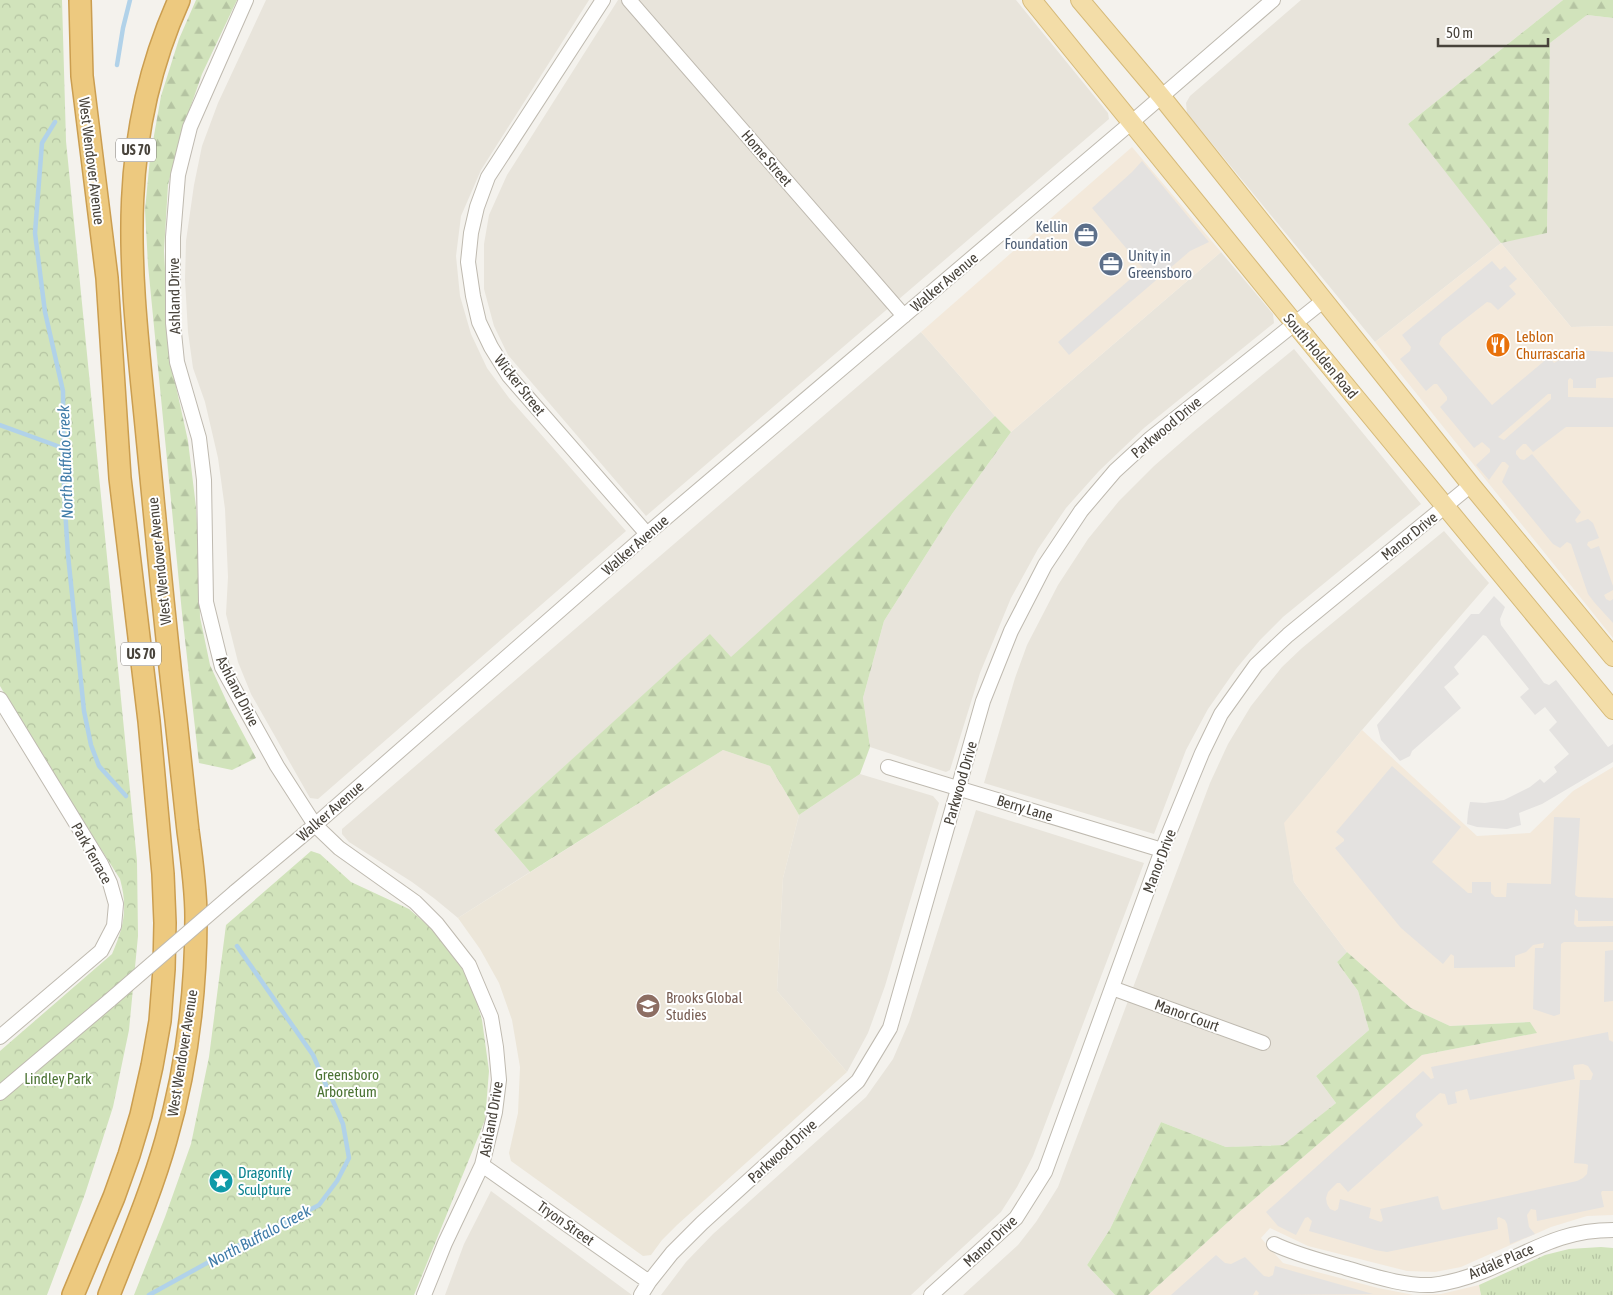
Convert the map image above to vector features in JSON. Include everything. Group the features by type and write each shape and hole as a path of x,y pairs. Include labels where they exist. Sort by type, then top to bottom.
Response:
{"highway":[{"name":"West Wendover Avenue","path":"73,1295 130,1155 140,1115 152,1066 160,1021 165,923 163,874 149,721 120,478 106,278 82,76 80,0"},
{"name":"West Wendover Avenue","path":"108,1295 146,1201 166,1141 176,1099 193,1001 196,916 134,306 131,229 133,178 138,132 145,98 156,59 179,0"}],"main road":[{"name":"South Holden Road","path":"1032,0 1294,324 1613,710"},
{"path":"1080,0 1161,96 1471,486 1613,657"}],"street":[{"name":"Ashland Drive","path":"246,0 190,127 178,175 173,237 173,323 177,362 199,438 204,480 206,602 222,667 277,766 315,825 339,848 415,902 437,924 469,965 491,1017 499,1080 495,1112 482,1165 424,1295"},
{"name":"Wicker Street","path":"603,0 488,177 477,207 471,233 468,262 479,322 491,347 509,376 648,534"},
{"name":"Home Street","path":"629,0 904,316"},
{"name":"Walker Avenue","path":"0,1093 315,825 648,534 1273,0"},
{"name":"Parkwood Drive","path":"641,1295 672,1253 702,1223 858,1081 876,1054 890,1028 983,701 1011,631 1045,566 1081,511 1115,471 1151,438 1324,301"},
{"name":"Manor Drive","path":"931,1295 1016,1218 1045,1172 1162,850 1202,753 1221,714 1256,665 1288,635 1471,486"},
{"name":"Park Terrace","path":"0,699 100,864 110,883 116,904 114,926 101,951 0,1038"},
{"name":"Berry Lane","path":"888,767 1162,850"},
{"name":"Manor Court","path":"1112,988 1263,1042"},
{"name":"Tryon Street","path":"482,1165 649,1282"},
{"name":"Ardale Place","path":"1274,1244 1292,1252 1394,1282 1433,1284 1483,1271 1527,1250 1566,1235 1591,1230 1613,1230"}],"shaded area":[{"path":"266,0 589,0 481,170 461,216 456,256 460,296 471,334 487,368 509,398 626,531 318,799 310,798 251,694 238,662 226,614 228,577 225,509 218,458 205,402 193,368 188,332 185,280 186,241 202,146 218,103"},
{"path":"618,0 1016,0 1108,113 1109,119 646,516 508,355 494,326 484,289 484,244 489,215 507,175"},
{"path":"1301,0 1563,0 1408,124 1502,242 1547,233 1550,43 1587,15 1613,18 1613,326 1571,327 1501,243 1375,342 1187,113 1186,103 1190,96"},
{"path":"1132,147 1221,252 1011,432 921,332"},
{"path":"1142,161 1209,242 1190,251 1069,355 1058,342 1143,268 1092,208"},
{"path":"1501,243 1571,327 1613,326 1613,638 1375,342"},
{"path":"1221,252 1273,314 1274,323 1144,428 1099,471 1066,508 1038,549 1011,598 980,673 950,770 946,772 870,747 863,698 884,621 952,514 1011,432"},
{"path":"1492,261 1500,270 1505,266 1517,279 1509,286 1516,294 1498,310 1491,303 1487,302 1442,337 1439,344 1492,405 1549,357 1554,363 1563,358 1573,356 1574,350 1613,352 1613,377 1596,379 1596,388 1573,388 1573,380 1570,378 1568,380 1568,397 1613,398 1613,427 1566,427 1533,452 1526,444 1523,444 1516,451 1516,454 1520,459 1524,460 1532,454 1581,512 1575,520 1577,523 1588,519 1593,523 1599,538 1588,542 1587,545 1591,549 1599,546 1613,586 1613,590 1604,595 1610,601 1613,599 1613,623 1588,594 1571,544 1567,542 1560,548 1553,544 1502,482 1509,466 1502,462 1489,480 1476,465 1490,452 1490,449 1482,442 1474,448 1440,407 1447,400 1447,397 1437,384 1434,384 1426,391 1400,359 1410,351 1411,347 1402,335","holes":["1548,394 1551,394 1551,399 1504,440 1498,437"]},
{"path":"921,332 995,416 731,658 710,635 494,830 530,872 458,918 412,882 349,842 342,834 342,829"},
{"path":"1294,349 1421,504 1283,617 1260,640 1236,669 1208,709 1186,750 1154,834 984,783 1015,678 1027,645 1058,585 1088,539 1119,501 1154,466"},
{"path":"1444,531 1489,583 1362,730 1285,823 1294,882 1347,952 1337,962 1358,991 1369,1030 1316,1076 1336,1103 1284,1145 1226,1147 1161,1122 1110,1229 1087,1265 1115,1295 963,1295 1018,1245 1036,1222 1058,1187 1210,783 1228,744 1251,706 1282,667 1302,648"},
{"path":"1494,596 1505,607 1500,619 1501,625 1544,683 1549,685 1556,680 1608,747 1613,744 1613,762 1542,804 1519,813 1521,825 1507,829 1477,827 1467,824 1470,802 1485,803 1504,800 1530,787 1540,779 1544,783 1557,772 1554,767 1569,754 1549,730 1557,722 1545,707 1535,715 1520,697 1529,689 1486,636 1483,635 1454,667 1459,674 1444,687 1461,708 1412,751 1410,756 1400,761 1381,740 1377,725 1471,614 1479,614"},
{"path":"1362,730 1477,836 1530,833 1573,791 1613,767 1613,1215 1587,1216 1551,1227 1461,1267 1435,1272 1407,1271 1308,1246 1270,1228 1261,1238 1283,1263 1378,1288 1414,1295 1148,1295 1238,1213 1422,1055 1536,1033 1530,1022 1450,1026 1411,1008 1347,952 1294,882 1284,823"},
{"name":"Brooks Global Studies","path":"723,750 770,766 799,815 783,878 777,991 847,1072 677,1225 662,1240 651,1255 643,1256 511,1161 509,1153 518,1113 520,1067 512,1020 499,983 480,949 458,918"},
{"path":"1392,766 1461,827 1432,862 1468,893 1472,893 1472,882 1491,882 1491,893 1495,897 1506,897 1507,883 1551,884 1554,817 1580,818 1575,895 1578,897 1613,898 1613,921 1578,921 1578,911 1575,909 1574,924 1577,927 1613,926 1613,942 1564,942 1561,944 1560,1014 1554,1016 1533,1009 1535,948 1543,948 1544,943 1533,945 1526,952 1515,956 1515,967 1454,968 1454,956 1451,954 1443,964 1401,928 1335,848 1344,841 1336,832"},
{"path":"860,774 933,796 939,803 885,986 868,1033 847,1072 777,991 783,878 799,815"},
{"path":"976,810 1144,863 1033,1156 1001,1212 911,1295 661,1295 686,1262 713,1234 866,1097 893,1059 909,1022"},
{"path":"1613,950 1613,1001 1604,1002 1605,951"},
{"path":"1608,1032 1609,1040 1613,1042 1613,1191 1602,1191 1604,1207 1537,1221 1536,1210 1531,1209 1527,1215 1529,1227 1535,1234 1510,1244 1507,1224 1505,1220 1499,1217 1497,1218 1498,1229 1387,1252 1309,1231 1312,1221 1308,1217 1305,1218 1296,1235 1278,1226 1266,1212 1423,1071 1431,1079 1434,1078 1431,1067","holes":["1583,1064 1588,1066 1593,1074 1591,1080 1580,1080 1574,1163 1588,1165 1587,1174 1583,1178 1577,1181 1443,1210 1438,1196 1380,1209 1383,1220 1381,1222 1369,1218 1371,1208 1340,1199 1338,1209 1335,1211 1330,1209 1327,1204 1328,1192 1337,1183 1340,1183 1348,1192 1423,1125 1416,1117 1416,1114 1440,1093 1445,1094 1448,1105 1457,1103 1455,1092 1467,1089 1470,1100 1575,1079 1574,1065"]},
{"path":"491,1191 632,1295 445,1295 464,1244"},
{"path":"1216,1255 1225,1263 1231,1264 1245,1257 1264,1276 1269,1277 1273,1275 1275,1266 1373,1294 1258,1295 1259,1293 1256,1290 1253,1295 1171,1295"},
{"path":"1479,1285 1481,1295 1414,1295 1441,1294"}],"green space":[{"name":"Lindley Park","path":"0,0 62,0 66,141 137,861 138,936 129,1030 113,1107 85,1194 47,1295 0,1295 0,1051 112,954 124,917 124,899 120,879 33,742 0,686"},
{"path":"196,0 237,0 202,74 180,137 168,185 164,251 170,359 188,441 196,507 200,617 210,665 230,709 256,758 232,770 199,763 182,613 148,265 145,210 150,158 161,96 179,39"},
{"path":"1563,0 1613,0 1613,18 1587,15 1550,43 1547,233 1501,243 1408,124"},
{"path":"995,416 1011,432 952,514 884,621 863,698 870,747 860,774 799,815 770,766 723,750 530,872 494,830 710,634 731,657"},
{"name":"Greensboro Arboretum","path":"311,851 320,854 351,882 409,909 432,929 466,974 473,988 482,1020 489,1071 485,1120 414,1295 134,1295 191,1144 209,1057 226,925"},
{"path":"1347,952 1411,1008 1450,1026 1530,1022 1537,1033 1422,1055 1238,1213 1148,1295 1115,1295 1087,1265 1110,1229 1161,1122 1226,1147 1283,1145 1336,1103 1316,1076 1369,1030 1358,991 1337,962"},
{"path":"1613,1248 1613,1295 1481,1295 1479,1285 1545,1255 1569,1249"}],"waterway":[{"name":"North Buffalo Creek","path":"117,65 130,0"},
{"name":"North Buffalo Creek","path":"55,122 42,143 35,233 45,312 63,391 64,493 68,555 84,711 91,745 99,766 126,796"},
{"path":"0,425 63,448"},
{"name":"North Buffalo Creek","path":"149,1295 254,1237 319,1205 337,1181 349,1158 343,1124 313,1055 237,946"}],"place":[{"name":"Kellin Foundation","path":"1086,235"},
{"name":"Unity in Greensboro","path":"1111,264"},
{"name":"Leblon Churrascaria","path":"1498,345"},
{"name":"Brooks Global Studies","path":"648,1006"},
{"name":"Dragonfly Sculpture","path":"221,1181"}]}
